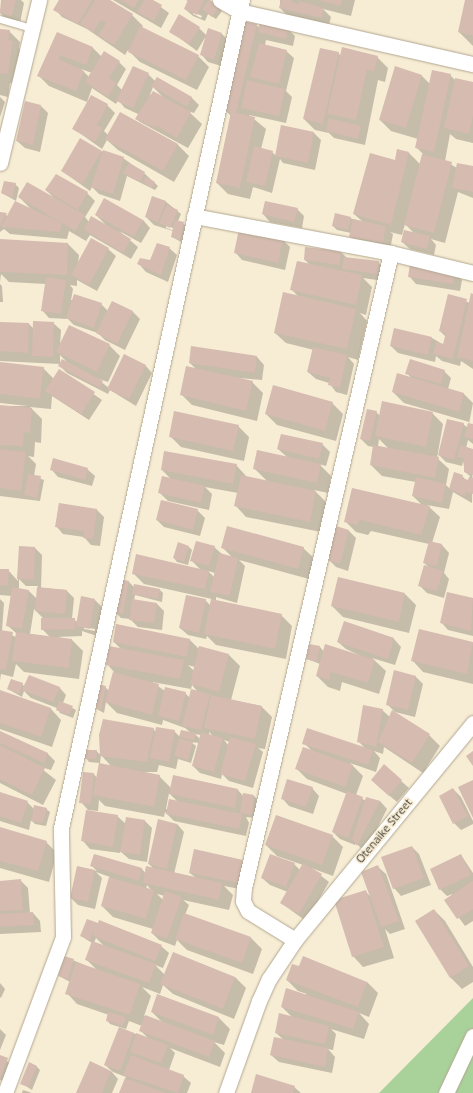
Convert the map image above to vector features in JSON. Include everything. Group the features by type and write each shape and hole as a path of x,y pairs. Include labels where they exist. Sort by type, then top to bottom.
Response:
{"street":[{"path":"1,158 39,0"},
{"path":"220,0 473,64"},
{"path":"5,1093 63,937 61,828 241,6"},
{"path":"194,216 391,253 473,273"},
{"path":"295,940 248,911 243,901 244,888 391,253"},
{"name":"Otenaike Street","path":"226,1093 259,1001 270,979 295,940 473,723"},
{"path":"446,1093 473,1036"}],"lane":[{"path":"0,19 32,28"}],"green space":[{"path":"473,998 473,1093 379,1093"}],"building":[{"path":"1,0 16,0 12,16 0,13"},
{"path":"59,0 92,0 78,24 53,10"},
{"path":"95,0 110,0 133,14 114,45 98,35 106,23 101,20 93,32 80,24"},
{"path":"120,0 139,0 134,8"},
{"path":"144,0 153,0 162,5 154,21 137,12"},
{"path":"188,0 204,0 197,15 184,9"},
{"path":"209,0 219,7 212,17 202,9"},
{"path":"281,0 292,0 292,2 299,4 299,1 324,8 322,18 279,8"},
{"path":"319,0 342,0 340,6"},
{"path":"465,0 473,0 473,36 458,32"},
{"path":"179,14 200,27 189,44 169,32"},
{"path":"244,21 257,24 236,113 255,117 240,188 216,183 231,112 224,110"},
{"path":"260,21 288,28 286,39 258,32"},
{"path":"140,26 199,55 186,80 128,52"},
{"path":"208,28 222,33 214,60 200,55"},
{"path":"0,29 10,30 8,40 13,41 8,74 0,73"},
{"path":"57,32 93,47 86,65 60,55 59,59 84,71 76,91 37,76"},
{"path":"259,43 287,50 279,84 250,77"},
{"path":"342,47 378,56 374,71 367,70 356,120 327,114"},
{"path":"320,48 339,52 323,124 303,119"},
{"path":"104,51 120,61 109,78 116,83 108,97 85,82"},
{"path":"133,66 149,73 133,108 116,101"},
{"path":"395,66 422,75 406,128 379,120"},
{"path":"432,70 451,74 434,152 415,148"},
{"path":"157,77 192,97 187,107 151,86"},
{"path":"455,78 473,82 473,116 469,134 444,128"},
{"path":"247,80 285,89 279,116 241,108"},
{"path":"153,91 191,112 177,138 157,126 156,128 144,123 144,119 143,122 135,119"},
{"path":"91,95 108,104 97,125 103,128 95,142 72,129"},
{"path":"25,101 41,105 33,145 16,141"},
{"path":"120,112 178,144 163,171 105,139"},
{"path":"328,118 361,126 358,139 326,131"},
{"path":"281,125 314,132 308,163 275,156"},
{"path":"80,138 102,151 82,184 61,171"},
{"path":"254,146 273,151 265,186 246,182"},
{"path":"397,149 409,152 391,225 353,214 370,153 395,160"},
{"path":"103,150 124,157 113,194 91,187"},
{"path":"422,154 452,162 434,233 404,225"},
{"path":"129,163 145,172 140,182 123,173"},
{"path":"457,163 473,166 473,192 452,188"},
{"path":"56,174 88,192 78,210 45,190"},
{"path":"146,177 155,182 152,188 143,182"},
{"path":"4,181 16,183 12,198 1,193"},
{"path":"27,182 85,215 75,231 18,197"},
{"path":"152,196 166,201 158,222 145,217"},
{"path":"104,198 143,220 134,237 95,215"},
{"path":"15,201 62,223 60,232 1,227"},
{"path":"265,201 298,208 294,222 262,214"},
{"path":"167,205 178,210 170,228 159,223"},
{"path":"0,212 7,213 0,226"},
{"path":"335,213 351,217 348,230 332,226"},
{"path":"91,216 131,239 123,253 84,230"},
{"path":"353,219 386,226 383,243 349,237"},
{"path":"175,220 184,222 180,240 171,237"},
{"path":"239,229 283,239 278,263 234,253"},
{"path":"404,230 430,236 427,249 401,242"},
{"path":"91,238 109,248 89,285 71,275"},
{"path":"0,239 68,243 67,275 0,272"},
{"path":"157,243 170,247 161,275 137,264 140,258 150,260"},
{"path":"305,247 341,251 340,265 304,260"},
{"path":"344,257 379,261 377,274 342,269"},
{"path":"297,261 362,275 356,305 290,290"},
{"path":"410,264 455,272 453,284 408,277"},
{"path":"46,277 66,280 61,314 41,311"},
{"path":"283,292 356,309 347,349 274,333"},
{"path":"471,293 473,294 473,361 457,357"},
{"path":"74,294 102,303 94,328 66,318"},
{"path":"448,294 467,299 453,359 433,354 436,342 443,344 446,333 439,331"},
{"path":"112,301 133,311 117,344 96,333"},
{"path":"33,321 54,322 53,357 32,356"},
{"path":"0,322 29,323 28,353 0,351"},
{"path":"69,325 110,344 97,372 56,352"},
{"path":"394,328 432,337 428,355 390,346"},
{"path":"191,346 257,356 255,373 189,363"},
{"path":"313,347 347,355 340,388 328,385 330,378 307,372"},
{"path":"124,354 146,365 129,399 107,389"},
{"path":"62,359 103,381 100,388 58,366"},
{"path":"410,359 445,370 441,384 405,374"},
{"path":"0,362 44,367 40,399 0,394"},
{"path":"186,366 253,381 246,411 180,395"},
{"path":"59,369 95,392 81,414 45,391"},
{"path":"397,373 464,393 459,412 392,392"},
{"path":"273,385 333,402 325,431 265,414"},
{"path":"382,401 433,412 426,447 375,436"},
{"path":"0,405 32,408 30,433 24,432 23,446 0,445"},
{"path":"367,409 377,411 370,441 360,439"},
{"path":"174,411 239,425 233,451 169,437"},
{"path":"447,419 464,423 454,460 438,455"},
{"path":"468,423 473,424 473,439 464,437"},
{"path":"281,434 323,443 319,459 277,449"},
{"path":"373,445 439,457 435,478 370,465"},
{"path":"460,445 473,449 473,475 464,472 464,458 457,457"},
{"path":"0,449 26,452 21,491 0,488"},
{"path":"257,450 321,464 317,483 253,469"},
{"path":"164,451 237,464 233,484 161,470"},
{"path":"53,458 88,468 85,480 50,470"},
{"path":"454,472 463,475 462,478 468,480 469,477 473,478 473,494 466,492 465,496 449,489"},
{"path":"28,474 41,476 37,498 24,495"},
{"path":"241,475 316,491 310,522 234,506"},
{"path":"162,476 205,486 201,503 158,493"},
{"path":"416,477 446,484 442,503 412,496"},
{"path":"352,488 430,506 421,535 360,520 357,525 344,522"},
{"path":"161,500 198,509 193,530 156,520"},
{"path":"59,503 97,509 93,539 83,538 84,531 55,527"},
{"path":"227,526 304,547 298,569 221,548"},
{"path":"336,526 349,530 340,564 327,560"},
{"path":"196,541 215,546 209,566 190,561"},
{"path":"429,541 442,544 437,566 423,563"},
{"path":"178,542 189,546 184,562 173,558"},
{"path":"19,546 35,547 34,580 17,579"},
{"path":"219,553 238,558 230,596 210,592"},
{"path":"136,554 209,571 205,589 132,574"},
{"path":"424,565 443,571 437,591 418,586"},
{"path":"0,569 9,569 8,586 0,585"},
{"path":"338,577 405,593 399,622 331,606"},
{"path":"119,579 129,581 123,614 113,611"},
{"path":"134,584 160,589 158,599 132,594"},
{"path":"12,587 29,590 22,629 6,626"},
{"path":"37,587 67,590 65,614 35,611"},
{"path":"447,592 473,598 471,631 440,623"},
{"path":"186,595 206,599 199,633 179,628"},
{"path":"81,596 95,599 90,629 76,626"},
{"path":"132,599 157,603 154,623 129,620"},
{"path":"211,599 282,614 275,649 204,634"},
{"path":"41,618 75,618 75,629 41,630"},
{"path":"344,621 394,638 388,659 337,642"},
{"path":"116,624 190,639 187,657 113,642"},
{"path":"419,629 473,642 467,674 411,661"},
{"path":"0,630 13,632 6,670 0,669"},
{"path":"16,632 72,639 69,668 12,661"},
{"path":"309,644 320,646 317,662 306,659"},
{"path":"325,644 375,660 368,683 331,672 329,680 316,676"},
{"path":"109,646 184,660 180,679 106,665"},
{"path":"199,646 229,654 219,692 190,684"},
{"path":"394,670 416,676 408,710 386,705"},
{"path":"113,672 159,684 152,715 105,702"},
{"path":"29,675 60,687 53,702 22,690"},
{"path":"11,679 23,683 19,694 7,689"},
{"path":"97,684 106,686 101,710 92,708"},
{"path":"165,687 186,692 179,721 158,716"},
{"path":"191,689 210,694 201,730 182,726"},
{"path":"0,690 51,708 41,737 0,723"},
{"path":"211,695 262,706 255,739 204,728"},
{"path":"59,701 73,706 69,715 56,710"},
{"path":"363,705 383,709 376,747 357,742"},
{"path":"392,710 430,734 412,763 378,742"},
{"path":"103,719 154,728 147,762 100,756 99,735"},
{"path":"156,727 175,730 169,762 150,758"},
{"path":"307,728 373,750 368,765 302,744"},
{"path":"181,730 196,733 194,740 179,737"},
{"path":"0,731 48,753 44,763 0,743"},
{"path":"201,732 223,738 214,772 192,766"},
{"path":"230,737 256,744 245,781 220,774"},
{"path":"179,738 193,742 188,760 174,756"},
{"path":"0,745 45,768 32,795 0,779"},
{"path":"303,747 353,765 345,787 295,769"},
{"path":"85,750 97,750 96,759 85,759"},
{"path":"473,751 473,766 466,756"},
{"path":"99,763 160,775 154,807 93,795"},
{"path":"384,764 402,780 389,796 371,780"},
{"path":"83,772 94,773 91,804 79,803"},
{"path":"173,775 238,789 235,808 169,794"},
{"path":"287,779 313,787 306,807 281,799"},
{"path":"473,780 473,818 458,787"},
{"path":"453,788 468,816 453,824 439,796"},
{"path":"347,791 363,797 348,838 332,832"},
{"path":"0,792 28,801 21,823 0,816"},
{"path":"243,793 254,795 252,815 240,813"},
{"path":"366,797 380,801 357,846 352,839"},
{"path":"169,799 242,814 239,829 166,814"},
{"path":"34,805 47,808 43,823 31,821"},
{"path":"86,810 118,815 113,847 81,841"},
{"path":"276,815 333,835 322,865 265,845"},
{"path":"126,817 145,820 140,855 120,852"},
{"path":"158,819 177,824 167,869 148,864"},
{"path":"0,827 47,841 38,871 0,861"},
{"path":"412,846 424,878 393,889 381,857"},
{"path":"194,849 243,860 238,883 189,873"},
{"path":"94,854 142,868 139,881 90,866"},
{"path":"270,854 295,863 286,887 261,878"},
{"path":"461,854 471,875 439,890 430,869"},
{"path":"303,863 322,874 299,914 280,903"},
{"path":"378,865 399,921 381,927 361,872"},
{"path":"77,866 95,870 88,902 70,898"},
{"path":"146,866 222,883 219,900 143,883"},
{"path":"109,877 154,890 146,919 101,906"},
{"path":"21,879 23,910 0,911 0,881"},
{"path":"473,881 473,909 457,919 444,900"},
{"path":"366,890 384,947 352,957 334,900"},
{"path":"165,891 182,897 167,939 151,933"},
{"path":"434,909 469,966 450,978 415,921"},
{"path":"33,912 34,925 0,927 0,914"},
{"path":"184,913 251,937 242,963 175,939"},
{"path":"87,919 98,923 99,920 162,945 155,961 93,936 94,930 90,940 80,936"},
{"path":"92,941 156,964 149,983 85,960"},
{"path":"173,952 235,977 223,1009 160,984"},
{"path":"64,956 74,959 68,979 58,976"},
{"path":"303,956 367,982 358,1007 286,980 292,964 299,966"},
{"path":"76,962 140,984 130,1015 65,994"},
{"path":"286,988 359,1012 353,1029 281,1007"},
{"path":"157,994 219,1017 213,1035 151,1012"},
{"path":"108,1012 126,1017 123,1026 106,1021"},
{"path":"279,1013 329,1026 325,1044 275,1033"},
{"path":"145,1015 215,1041 209,1057 139,1031"},
{"path":"119,1027 134,1033 120,1071 104,1065"},
{"path":"136,1033 168,1045 161,1063 130,1052"},
{"path":"274,1037 328,1048 325,1067 270,1055"},
{"path":"0,1055 8,1058 0,1079"},
{"path":"131,1055 184,1075 178,1093 123,1075"},
{"path":"90,1061 111,1071 102,1093 76,1093"},
{"path":"29,1062 37,1066 28,1087 20,1084"},
{"path":"256,1074 295,1086 293,1093 251,1093"},
{"path":"125,1078 166,1093 119,1093"}]}
